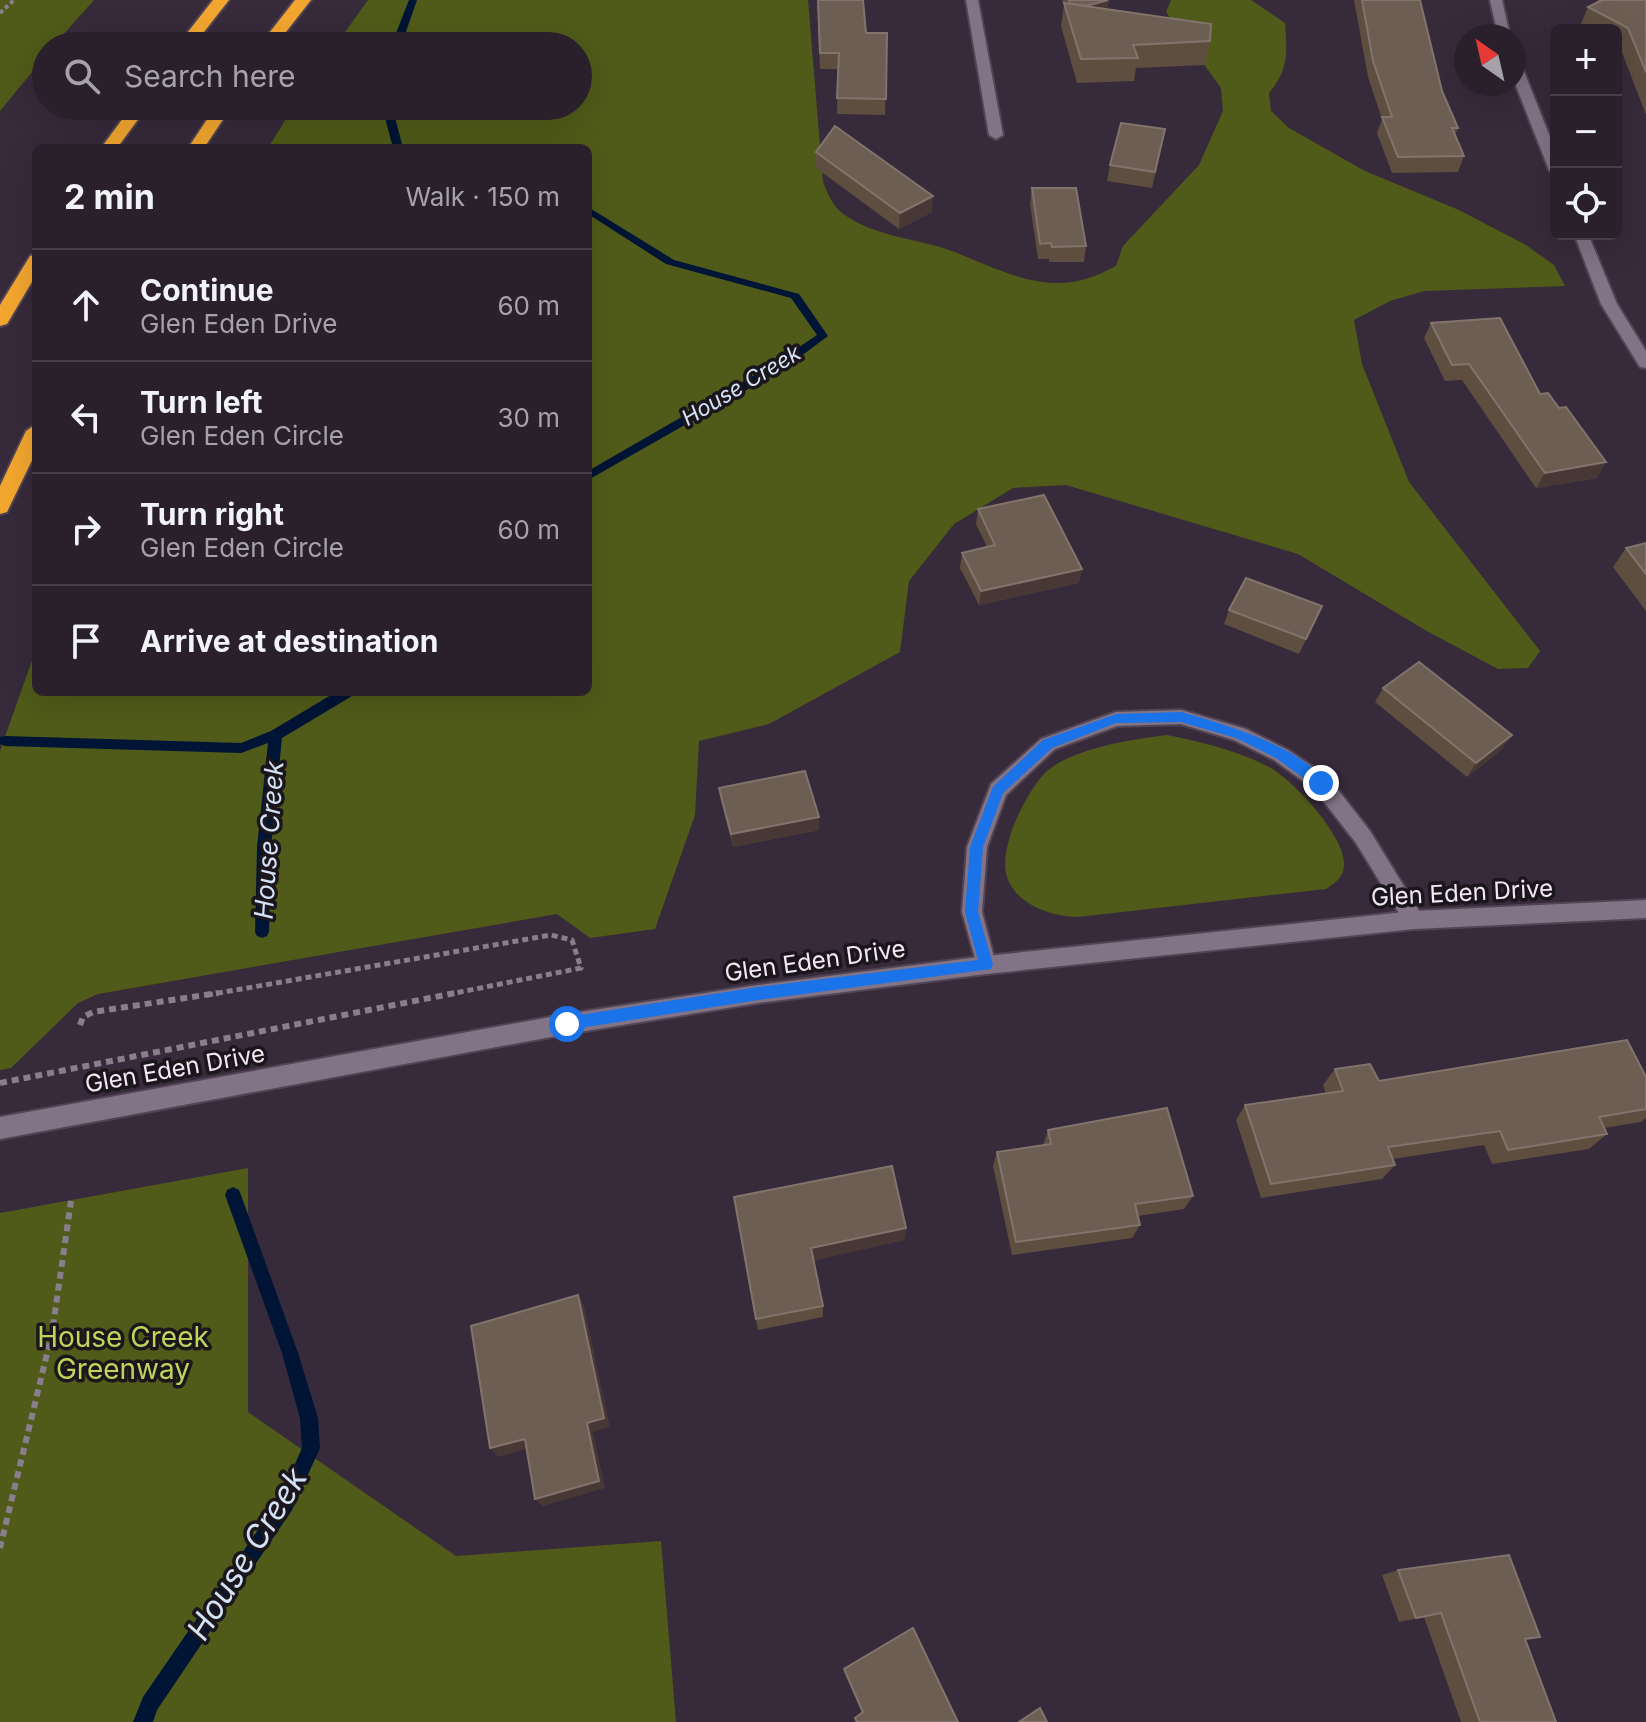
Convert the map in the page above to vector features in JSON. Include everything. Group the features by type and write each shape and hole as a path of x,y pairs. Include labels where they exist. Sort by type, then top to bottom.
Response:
{"highway":[{"path":"196,32 221,0"},
{"path":"278,32 303,0"},
{"path":"112,144 130,120"},
{"path":"199,144 215,120"},
{"path":"0,320 32,267"},
{"path":"0,507 32,439"}],"street":[{"path":"972,0 996,135"},
{"path":"1496,0 1501,24"},
{"path":"1526,94 1555,168"},
{"path":"1583,240 1609,304 1646,363"},
{"path":"986,965 972,912 977,847 998,790 1048,744 1116,719 1181,717 1239,734 1281,755 1321,783 1363,837 1414,920"},
{"name":"Glen Eden Drive","path":"0,1128 567,1024 758,994 986,965 1414,920 1646,909"}],"path":[{"path":"0,13 14,0"},
{"path":"0,1083 581,968 572,940 551,935 93,1012 83,1017 80,1025"},
{"path":"0,1548 46,1371 65,1268 71,1201"}],"green space":[{"path":"0,0 94,0 65,32 32,32 32,72 0,111"},
{"path":"368,0 808,0 823,182 842,213 881,232 952,251 1017,276 1058,283 1088,278 1116,266 1123,246 1199,165 1223,111 1221,88 1166,12 1171,0 1251,0 1285,23 1285,60 1280,76 1269,93 1271,111 1289,128 1365,171 1459,210 1526,245 1554,265 1565,286 1424,291 1390,301 1354,320 1362,364 1409,482 1540,651 1528,668 1498,669 1425,630 1298,554 1066,485 1013,488 954,524 909,581 900,652 769,724 699,741 695,815 655,929 590,938 557,914 98,994 78,1003 11,1068 0,1070 0,751 32,660 32,696 592,696 592,144 270,144 285,120 592,120 592,32 345,32"},
{"path":"1167,735 1243,755 1267,766 1290,783 1316,810 1336,839 1344,865 1338,879 1326,889 1078,917 1036,908 1018,895 1007,877 1006,852 1015,822 1044,774 1055,765 1084,752"},
{"name":"House Creek Greenway","path":"248,1168 248,1412 456,1556 661,1541 676,1722 0,1722 0,1213"}],"building":[{"path":"818,0 863,0 866,33 887,33 886,99 837,98 839,53 820,53"},
{"path":"1069,0 1108,0 1086,6 1070,4"},
{"path":"1362,0 1420,0 1442,91 1458,128 1452,128 1464,156 1398,157 1382,117 1392,117 1373,61"},
{"path":"1602,0 1646,0 1646,72 1628,28 1588,7"},
{"path":"1064,3 1211,24 1210,41 1133,45 1138,58 1081,59"},
{"path":"1121,123 1165,129 1155,172 1110,165"},
{"path":"835,126 933,196 900,213 816,152"},
{"path":"1032,188 1076,188 1086,246 1052,247 1051,243 1040,244"},
{"path":"1500,318 1540,394 1548,393 1559,408 1566,407 1606,462 1545,473 1469,364 1452,365 1431,323"},
{"path":"1044,495 1082,569 981,591 962,553 995,545 978,509"},
{"path":"1646,543 1646,574 1626,548"},
{"path":"1246,578 1322,606 1306,639 1229,610"},
{"path":"1419,662 1512,735 1476,763 1383,688"},
{"path":"805,771 819,817 731,834 719,788"},
{"path":"1627,1040 1646,1077 1646,1109 1599,1117 1607,1134 1508,1150 1500,1131 1388,1147 1395,1165 1271,1184 1245,1105 1343,1091 1335,1069 1370,1064 1379,1081"},
{"path":"1167,1108 1193,1196 1135,1204 1140,1225 1016,1242 997,1152 1051,1144 1048,1130"},
{"path":"892,1166 906,1228 811,1248 823,1306 756,1319 734,1197"},
{"path":"578,1295 604,1418 587,1423 599,1481 535,1499 525,1439 490,1448 471,1326"},
{"path":"1509,1555 1540,1637 1525,1639 1556,1722 1480,1722 1441,1613 1416,1618 1398,1570"},
{"path":"913,1628 958,1722 857,1722 855,1718 863,1712 844,1669"},
{"path":"1040,1708 1047,1722 1019,1722"}],"waterway":[{"name":"House Creek","path":"401,32 413,0"},
{"name":"House Creek","path":"391,120 397,144"},
{"name":"House Creek","path":"592,213 670,262 795,296 823,336 781,365 592,474"},
{"name":"House Creek","path":"276,735 340,696"},
{"path":"5,741 241,748 276,735"},
{"name":"House Creek","path":"262,932 264,847 276,735"},
{"name":"House Creek","path":"143,1722 150,1704 286,1504 311,1448 309,1418 290,1353 233,1195"}],"route":[{"path":"567,1024 758,994 986,965 972,912 977,847 998,790 1048,744 1116,719 1181,717 1239,734 1281,755 1321,783"}]}
